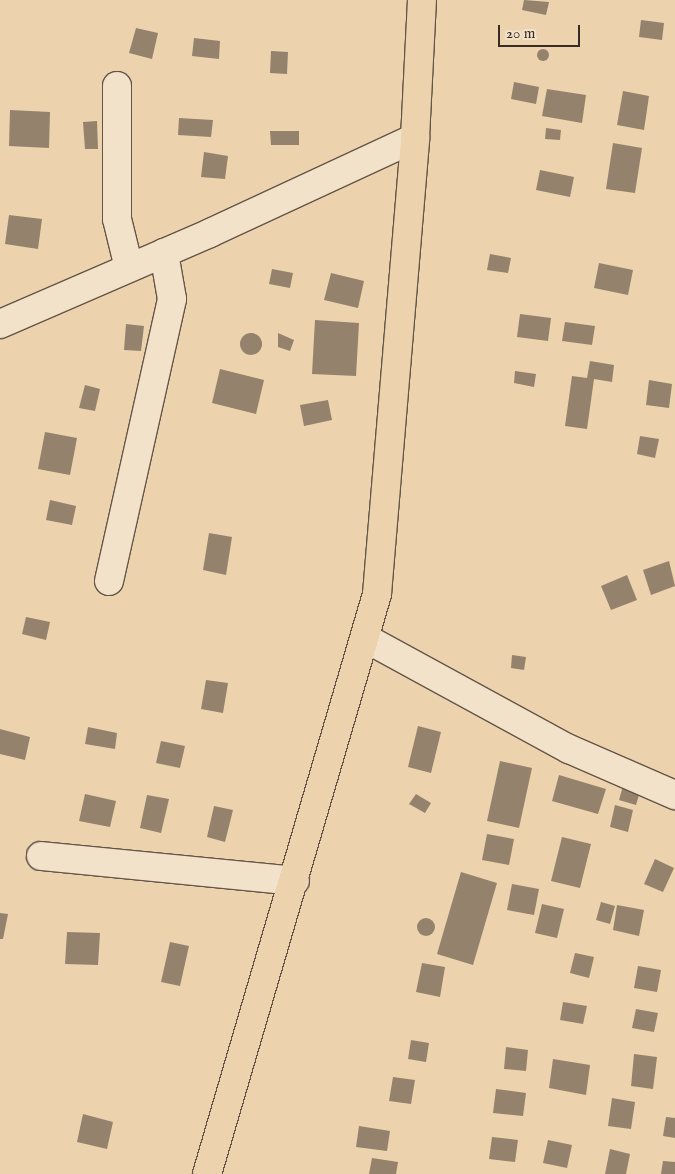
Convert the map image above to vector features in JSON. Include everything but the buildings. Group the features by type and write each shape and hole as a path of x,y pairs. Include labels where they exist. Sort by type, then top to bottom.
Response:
{"main road":[{"path":"207,1174 295,882 377,594 415,138 422,0"}],"street":[{"path":"117,86 117,219 129,268"},
{"path":"0,324 164,253 415,138"},
{"path":"109,581 172,299 164,253"},
{"path":"364,638 569,750 675,795"},
{"path":"41,856 295,882"}]}
